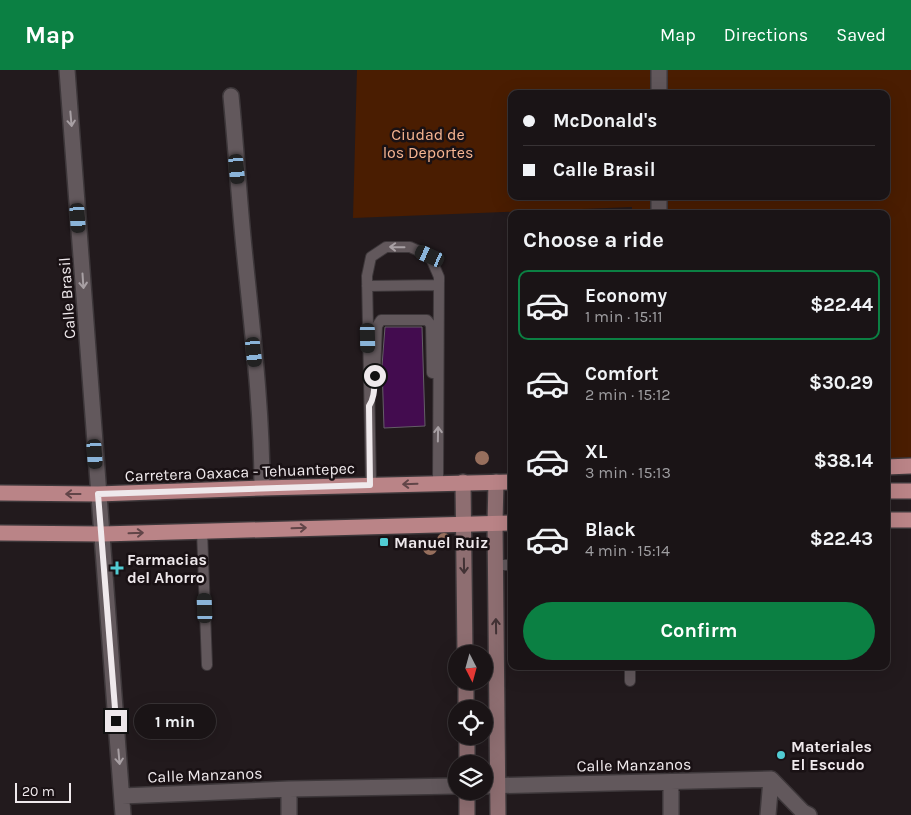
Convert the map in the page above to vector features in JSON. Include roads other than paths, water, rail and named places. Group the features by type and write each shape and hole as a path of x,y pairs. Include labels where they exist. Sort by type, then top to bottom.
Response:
{"main road":[{"path":"890,467 911,466"},
{"name":"Carretera Oaxaca - Tehuantepec","path":"0,493 98,494 504,482"},
{"path":"890,491 911,490"},
{"path":"890,520 911,520"},
{"path":"0,533 102,534 508,523"}],"street":[{"name":"Calle Brasil","path":"67,70 102,534"},
{"path":"659,70 659,90"},
{"path":"232,96 243,242 256,370 262,453 262,488"},
{"path":"463,482 465,645"},
{"path":"492,755 496,565 495,523 504,482"},
{"path":"102,534 123,815"},
{"path":"768,815 770,779"},
{"path":"770,779 803,812 809,815"},
{"name":"Calle Manzanos","path":"493,786 770,779"},
{"path":"671,782 671,815"},
{"name":"Calle Manzanos","path":"122,796 289,789 448,786"},
{"path":"288,815 289,789"},
{"path":"493,794 498,815"},
{"path":"467,815 468,800"}],"lane":[{"path":"370,485 367,286 371,257 386,247 410,247 430,256 439,277 438,483"},
{"path":"367,286 439,284"},
{"path":"369,406 374,394 377,326 381,320 427,320 431,325 433,401 438,416"},
{"path":"202,531 207,665"},
{"path":"496,565 508,566"},
{"path":"630,670 630,681"}],"place":[{"name":"Manuel Ruiz","path":"384,542"},
{"name":"Farmacias del Ahorro","path":"117,568"},
{"name":"Materiales El Escudo","path":"781,755"}],"park label":[{"name":"Ciudad de los Deportes","path":"428,143"}]}
